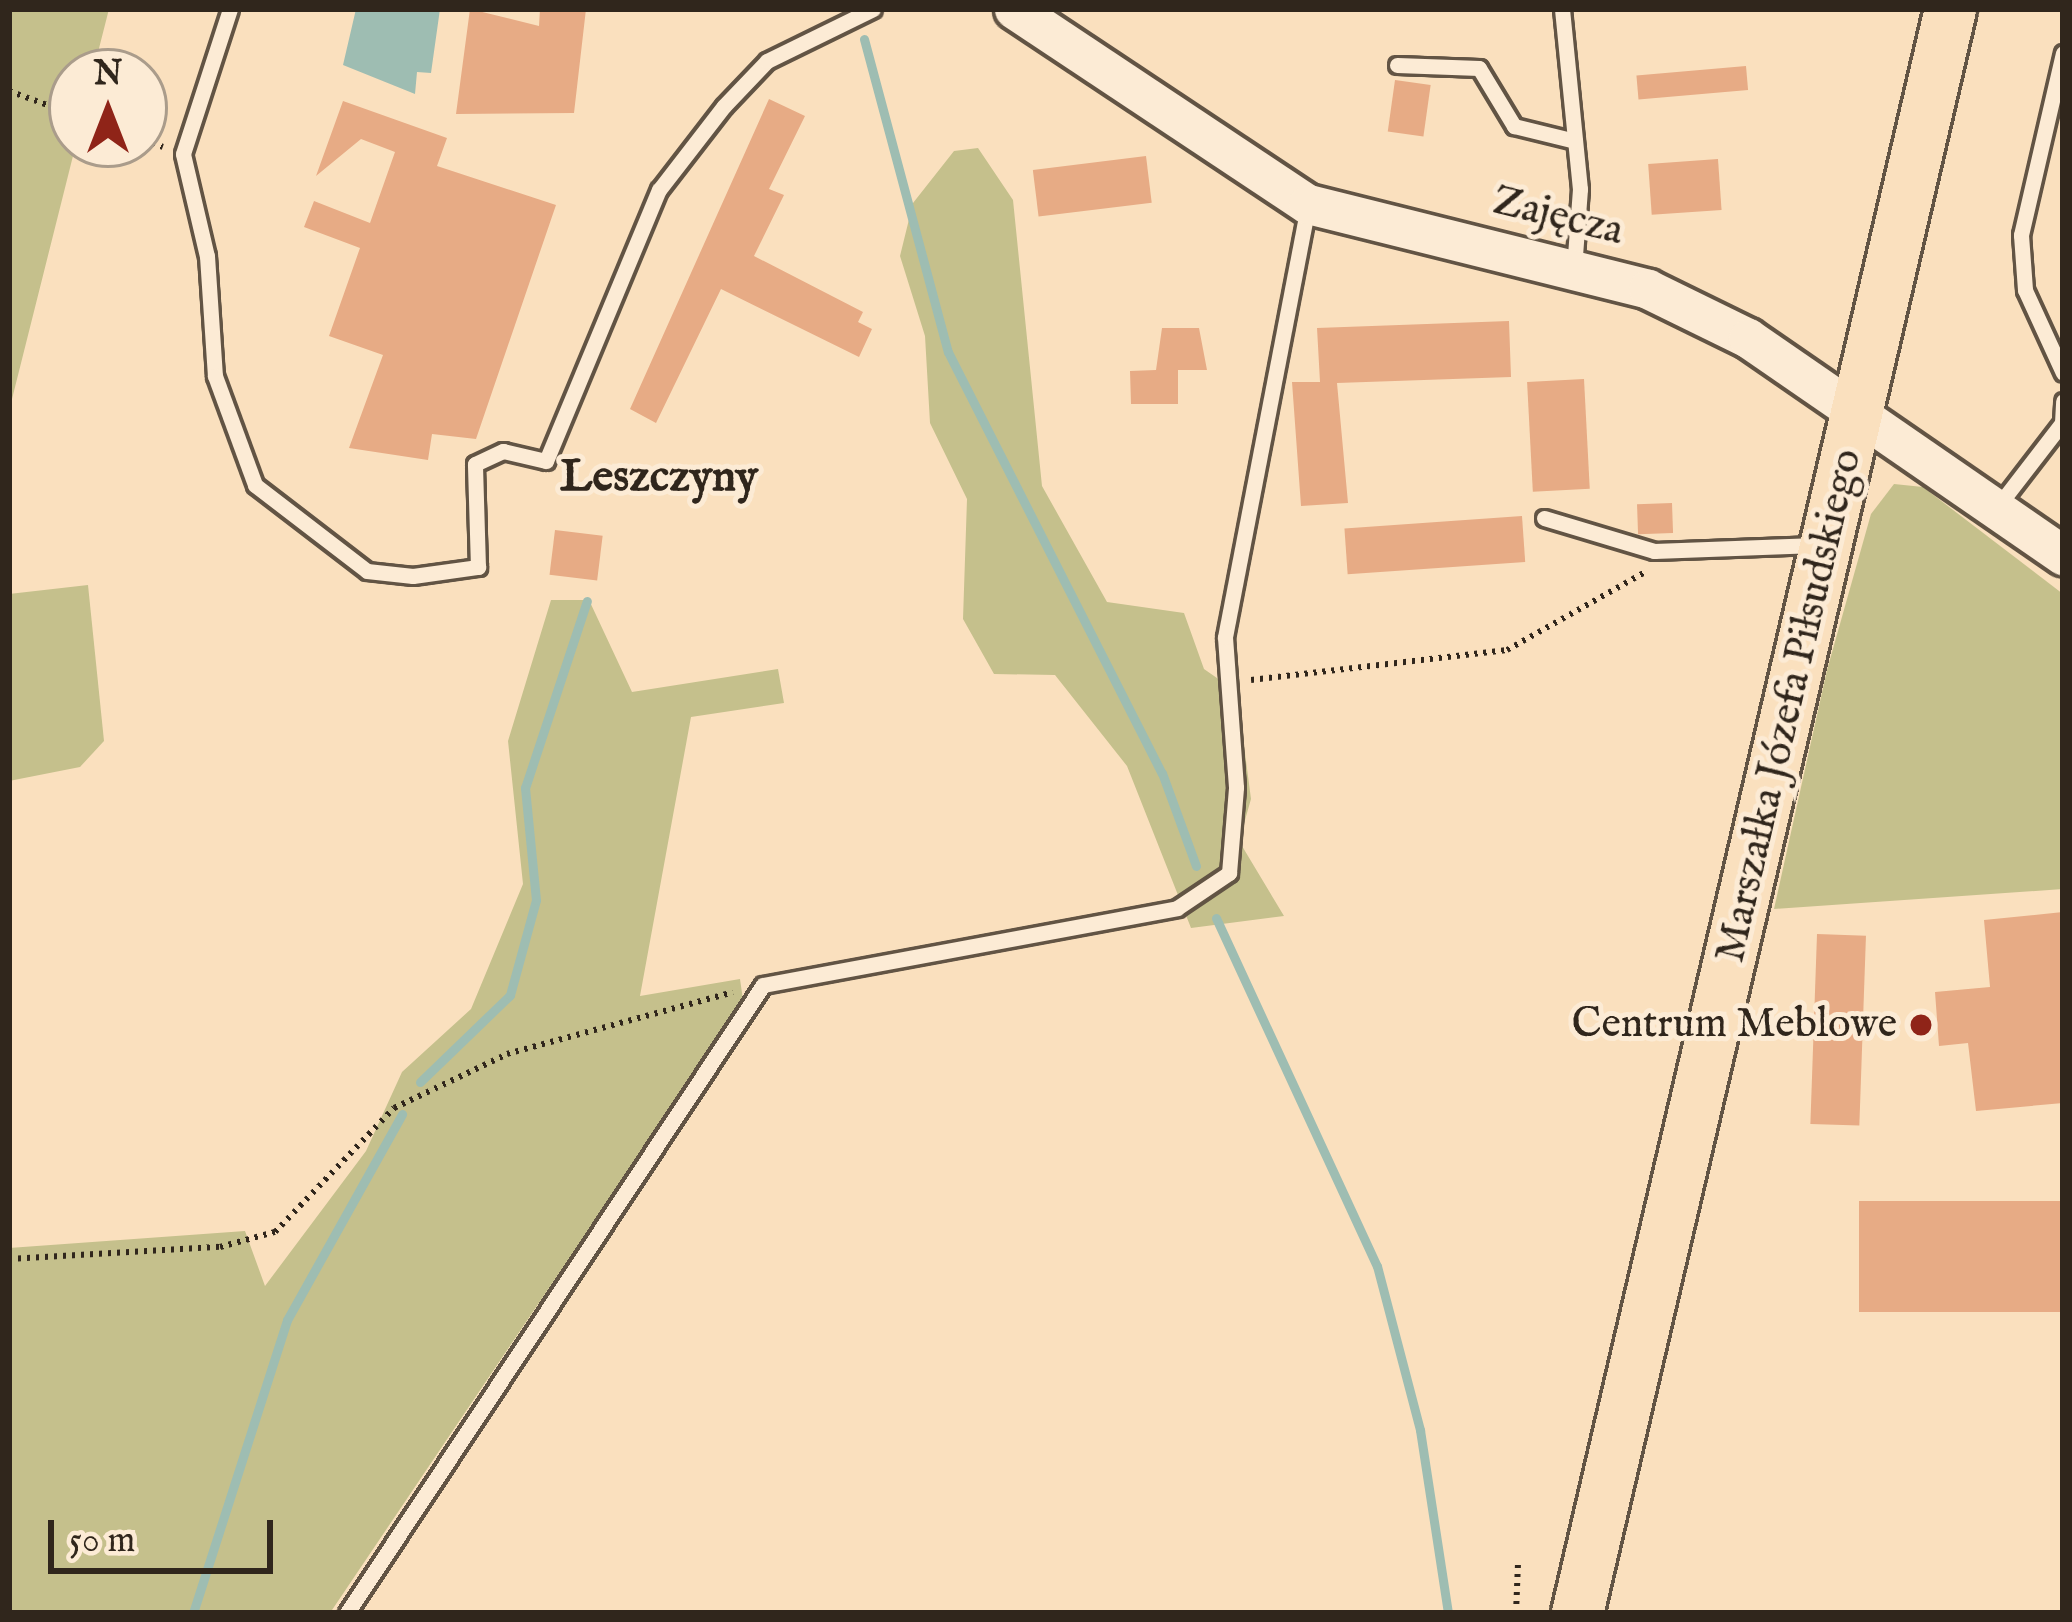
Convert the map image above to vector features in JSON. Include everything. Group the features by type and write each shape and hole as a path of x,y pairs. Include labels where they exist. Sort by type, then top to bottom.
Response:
{"highway":[{"name":"Marszałka Józefa Piłsudskiego","path":"1577,1613 1951,9"}],"street":[{"name":"Zajęcza","path":"1015,9 1309,204 1668,298 1859,408 2063,554"}],"lane":[{"path":"230,9 183,154 207,256 215,376 255,485 367,571 413,576 478,567 475,464 502,452 546,461 659,190 724,106 767,62 872,9"},
{"path":"1562,9 1575,141 1574,270"},
{"path":"2063,53 2021,236 2025,290 2057,337 2063,373"},
{"path":"1397,65 1479,68 1514,126 1575,141"},
{"path":"347,1613 763,985 1177,908 1229,874 1234,809 1225,638 1309,204"},
{"path":"1998,506 2062,423 2063,401"},
{"path":"1544,518 1611,543 1681,550 1825,546"}],"path":[{"path":"9,91 48,105"},
{"path":"1228,682 1507,650 1681,550"},
{"path":"9,1259 220,1247 274,1232 394,1108 507,1054 763,985"},
{"path":"1516,1613 1518,1563"}],"shaded area":[{"path":"9,9 109,9 99,48 48,48 48,168 70,168 9,411"},
{"path":"978,148 1013,200 1042,486 1107,602 1184,613 1204,669 1237,692 1251,799 1239,841 1284,916 1191,928 1127,766 1055,675 994,674 963,619 967,499 930,423 925,336 900,256 913,203 954,151"},
{"path":"1894,484 1923,487 2063,594 2063,889 1774,909 1827,670 1871,514"},
{"path":"88,585 104,741 80,767 9,781 9,594"},
{"path":"551,600 589,600 632,692 778,669 784,703 691,717 640,996 740,979 743,1000 330,1613 9,1613 9,1248 245,1231 265,1286 366,1151 402,1072 471,1009 523,884 508,741"}],"water":[{"path":"356,9 440,9 431,73 417,72 415,94 343,65"}],"building":[{"path":"470,9 539,26 540,9 586,9 574,113 456,114"},
{"path":"1746,66 1748,90 1639,99 1636,76"},
{"path":"1395,80 1431,85 1423,137 1388,131"},
{"path":"769,99 805,116 769,189 784,195 754,256 863,312 858,322 872,329 859,357 721,289 656,423 630,409"},
{"path":"343,101 447,138 437,166 556,205 476,439 432,434 428,460 349,448 383,355 329,336 360,248 304,227 314,201 370,223 395,152 361,139 316,176"},
{"path":"1146,156 1152,203 1039,217 1033,170"},
{"path":"1718,159 1722,210 1652,215 1648,164"},
{"path":"1509,321 1511,377 1337,383 1348,503 1301,506 1292,382 1320,382 1317,328"},
{"path":"1162,328 1199,328 1207,370 1178,370 1178,404 1131,404 1130,371 1156,370"},
{"path":"1584,379 1590,489 1533,492 1527,382"},
{"path":"1672,503 1673,533 1638,534 1637,504"},
{"path":"1522,516 1525,562 1348,574 1344,528"},
{"path":"555,530 603,536 597,581 550,575"},
{"path":"2063,912 2063,1103 1976,1111 1968,1043 1939,1046 1935,992 1990,987 1984,920"},
{"path":"1817,934 1866,936 1859,1126 1810,1124"},
{"path":"1859,1201 2063,1201 2063,1312 1859,1312"}],"waterway":[{"path":"864,39 948,352 1162,773 1196,866"},
{"path":"420,1082 510,995 536,900 525,788 587,601"},
{"path":"1216,918 1377,1266 1420,1430 1448,1613"},
{"path":"193,1613 287,1320 402,1114"}],"place":[{"name":"Centrum Meblowe","path":"1921,1025"}],"district":[{"name":"Leszczyny","path":"659,478"}]}
